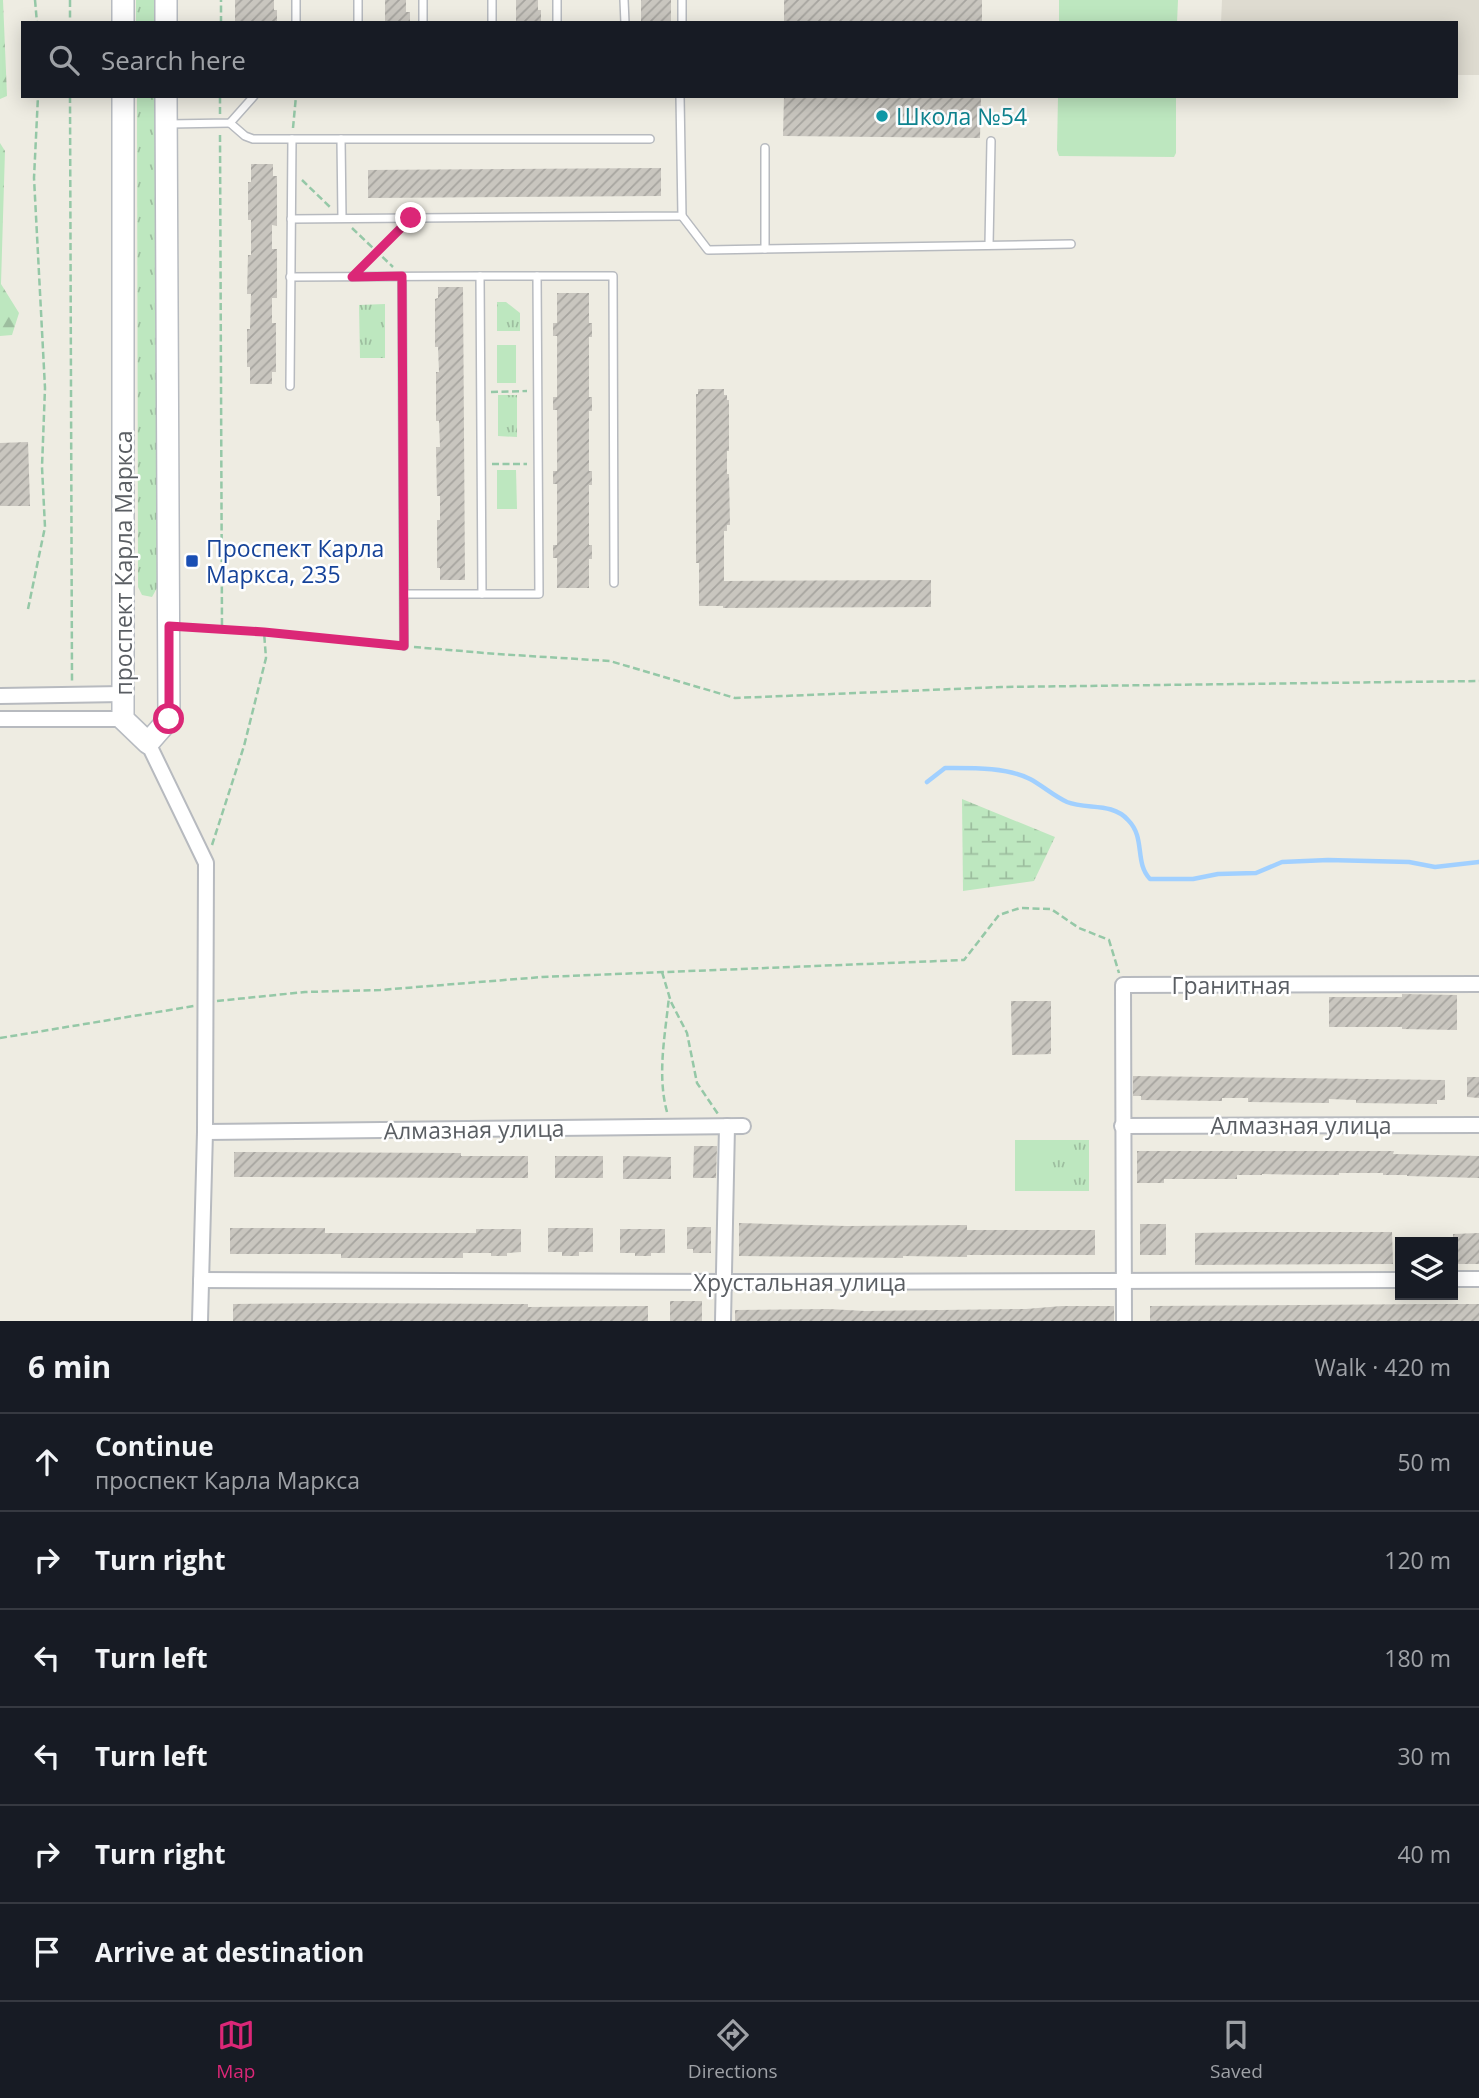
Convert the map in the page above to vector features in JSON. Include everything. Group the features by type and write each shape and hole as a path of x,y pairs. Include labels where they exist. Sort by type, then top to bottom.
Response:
{"street":[{"path":"123,0 123,21"},
{"path":"166,0 166,21"},
{"name":"проспект Карла Маркса","path":"123,98 123,719 148,743 169,719 166,98"},
{"path":"0,695 123,694"},
{"path":"0,719 123,719"},
{"path":"148,743 206,863 205,1132 200,1321"},
{"name":"Гранитная","path":"1123,985 1479,984"},
{"path":"1123,985 1124,1321"},
{"name":"Алмазная улица","path":"1122,1126 1479,1125"},
{"path":"723,1321 727,1126"},
{"name":"Алмазная улица","path":"205,1132 743,1126"},
{"path":"1458,1279 1479,1279"},
{"name":"Хрустальная улица","path":"201,1280 1395,1280"}],"lane":[{"path":"296,0 296,21"},
{"path":"358,0 358,21"},
{"path":"423,0 423,21"},
{"path":"492,0 492,21"},
{"path":"557,0 557,21"},
{"path":"624,0 625,21"},
{"path":"682,0 682,21"},
{"path":"166,124 230,123 252,98"},
{"path":"680,98 682,216 708,250 1071,244"},
{"path":"230,123 244,136 253,139 650,138"},
{"path":"290,386 292,139"},
{"path":"341,139 342,218"},
{"path":"989,245 991,141"},
{"path":"765,148 765,249"},
{"path":"291,219 682,216"},
{"path":"402,276 404,646"},
{"path":"481,276 482,594"},
{"path":"404,594 539,594 537,276"},
{"path":"290,277 613,276 614,583"}],"path":[{"path":"35,0 37,21"},
{"path":"70,0 70,21"},
{"path":"221,0 221,21"},
{"path":"28,608 45,527 42,467 45,388 34,178 38,98"},
{"path":"70,98 72,695"},
{"path":"220,98 222,630"},
{"path":"292,139 296,98"},
{"path":"352,277 411,218"},
{"path":"481,392 538,391"},
{"path":"481,464 538,464"},
{"path":"169,626 610,661 735,698 1001,687 1479,681"},
{"path":"206,863 244,746 266,658 264,632"},
{"path":"0,1038 206,1003 305,992 380,990 542,977 964,960 999,915 1020,908 1051,909 1079,928 1109,940 1123,985"},
{"path":"662,972 669,995 687,1033 697,1083 727,1126"},
{"path":"669,995 662,1064 663,1096 669,1117 681,1127"}],"shaded area":[{"path":"1222,0 1479,0 1479,75 1458,75 1458,21 1221,21"}],"green space":[{"path":"0,0 3,0 7,96 0,99"},
{"path":"136,0 156,0 156,21 136,21"},
{"path":"1059,0 1178,0 1177,21 1059,21"},
{"path":"137,98 156,98 157,588 152,597 142,595 138,587"},
{"path":"1058,98 1176,98 1174,157 1059,156"},
{"path":"0,143 5,151 1,284 19,313 12,335 0,336"},
{"path":"497,302 506,302 520,313 520,331 497,331"},
{"path":"385,304 385,358 360,358 359,305"},
{"path":"497,345 516,345 516,383 497,383"},
{"path":"498,395 517,395 517,437 498,436"},
{"path":"497,470 516,470 517,509 497,509"},
{"path":"962,799 1055,837 1034,881 963,891"},
{"path":"1015,1140 1052,1140 1052,1191 1015,1191"},
{"path":"1052,1140 1089,1140 1089,1191 1052,1191"}],"building":[{"path":"235,0 274,0 277,21 235,21"},
{"path":"385,0 406,0 406,12 410,12 410,21 385,21"},
{"path":"516,0 538,0 541,21 516,21"},
{"path":"641,0 671,0 671,21 641,21"},
{"path":"784,0 982,0 982,21 784,21"},
{"name":"Школа №54","path":"784,98 981,98 980,138 783,136"},
{"path":"251,164 273,164 273,176 277,176 277,226 272,225 272,249 277,249 277,298 272,298 272,323 276,323 276,372 272,372 272,384 250,384 250,367 247,367 251,294 247,294 248,255 251,255 248,182 251,182"},
{"path":"661,168 661,196 368,198 368,170"},
{"path":"438,287 463,287 465,580 440,580 440,568 437,568 440,496 437,496 436,447 440,447 439,421 436,421 436,372 439,372 438,347 435,347 435,299 438,298"},
{"path":"557,293 589,293 592,337 589,337 589,397 592,397 592,411 589,411 589,471 592,471 592,485 589,485 589,545 592,545 592,559 589,559 589,588 557,588 557,558 553,558 553,545 557,545 557,484 553,484 553,471 557,471 557,410 553,410 553,397 557,397 557,336 553,336 553,323 557,323"},
{"path":"698,389 724,389 724,395 727,395 729,400 727,474 730,525 727,525 727,531 724,531 724,581 931,580 931,607 699,606 699,563 696,563"},
{"path":"28,442 30,506 0,506 0,443"},
{"path":"1402,994 1457,995 1457,1030 1329,1027 1329,997 1402,997"},
{"path":"1011,1001 1051,1001 1051,1054 1012,1055"},
{"path":"1133,1076 1445,1080 1445,1100 1437,1100 1437,1104 1356,1103 1356,1100 1329,1099 1329,1103 1248,1102 1248,1098 1222,1098 1222,1101 1141,1100 1141,1096 1133,1096"},
{"path":"1467,1077 1479,1077 1479,1098 1467,1097"},
{"path":"694,1146 717,1146 716,1178 693,1178"},
{"path":"1137,1151 1394,1151 1393,1154 1479,1156 1479,1178 1383,1173 1262,1174 1237,1175 1237,1179 1164,1179 1164,1183 1137,1183"},
{"path":"234,1152 528,1156 528,1178 234,1177"},
{"path":"555,1156 603,1156 603,1178 555,1178"},
{"path":"623,1156 671,1157 671,1179 623,1179"},
{"path":"739,1223 967,1225 967,1230 1095,1230 1095,1255 903,1258 739,1256"},
{"path":"1140,1224 1166,1224 1166,1255 1140,1255"},
{"path":"687,1227 711,1227 711,1253 693,1253 693,1249 687,1249"},
{"path":"230,1228 325,1228 325,1233 476,1233 476,1229 521,1229 521,1252 507,1253 507,1256 463,1253 463,1258 230,1254"},
{"path":"548,1228 593,1228 593,1252 579,1252 579,1256 562,1256 562,1252 548,1252"},
{"path":"620,1229 665,1229 665,1253 635,1256 635,1253 620,1253"},
{"path":"1392,1232 1393,1264 1195,1265 1195,1233"},
{"path":"1479,1233 1479,1264 1458,1264 1458,1237 1453,1237 1453,1234"},
{"path":"670,1301 702,1301 702,1321 670,1321"},
{"path":"233,1304 528,1304 528,1307 648,1306 648,1321 233,1321"},
{"path":"1479,1304 1479,1321 1150,1321 1150,1306"},
{"path":"1114,1306 1114,1321 735,1321 735,1310 865,1311"}],"waterway":[{"path":"927,782 945,768 1000,770 1030,779 1067,802 1122,814 1137,834 1142,865 1150,879 1193,879 1218,874 1256,873 1282,862 1409,862 1435,867 1479,862"}],"place":[{"name":"Школа №54","path":"882,116"},
{"name":"Проспект Карла Маркса, 235","path":"192,561"}],"route":[{"path":"169,719 169,626 404,646 402,276 352,277 411,218"}]}
